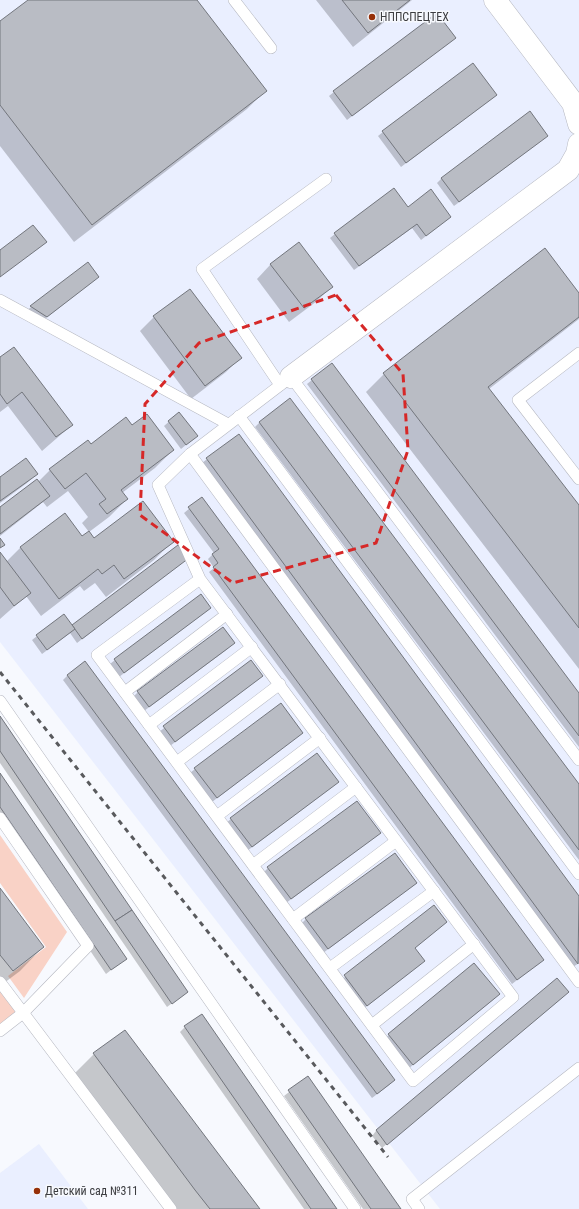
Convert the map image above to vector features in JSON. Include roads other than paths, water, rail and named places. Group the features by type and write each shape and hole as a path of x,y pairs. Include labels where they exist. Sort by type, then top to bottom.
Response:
{"street":[{"path":"495,0 573,103 579,124"},
{"path":"286,381 568,170 577,154 579,144"}],"lane":[{"path":"234,0 272,48"},
{"path":"326,179 202,269 286,381 579,760"},
{"path":"0,300 228,424"},
{"path":"579,353 518,400 579,479"},
{"path":"200,579 97,655 413,1081 513,997 200,579 158,485 190,454 286,381"},
{"path":"239,416 579,874"},
{"path":"190,454 579,982"},
{"path":"125,692 227,614"},
{"path":"149,725 252,647"},
{"path":"176,762 280,684"},
{"path":"0,701 355,1209"},
{"path":"217,816 320,738"},
{"path":"253,865 356,787"},
{"path":"0,818 88,946 24,1013 0,1031"},
{"path":"293,919 396,841"},
{"path":"330,968 434,891"},
{"path":"372,1025 474,944"},
{"path":"0,982 171,1209"},
{"path":"419,1209 412,1199 579,1068"}],"railway":[{"path":"0,672 388,1157"}],"place":[{"name":"НППСПЕЦТЕХ","path":"372,17"},
{"name":"Детский сад №311","path":"37,1191"}]}
